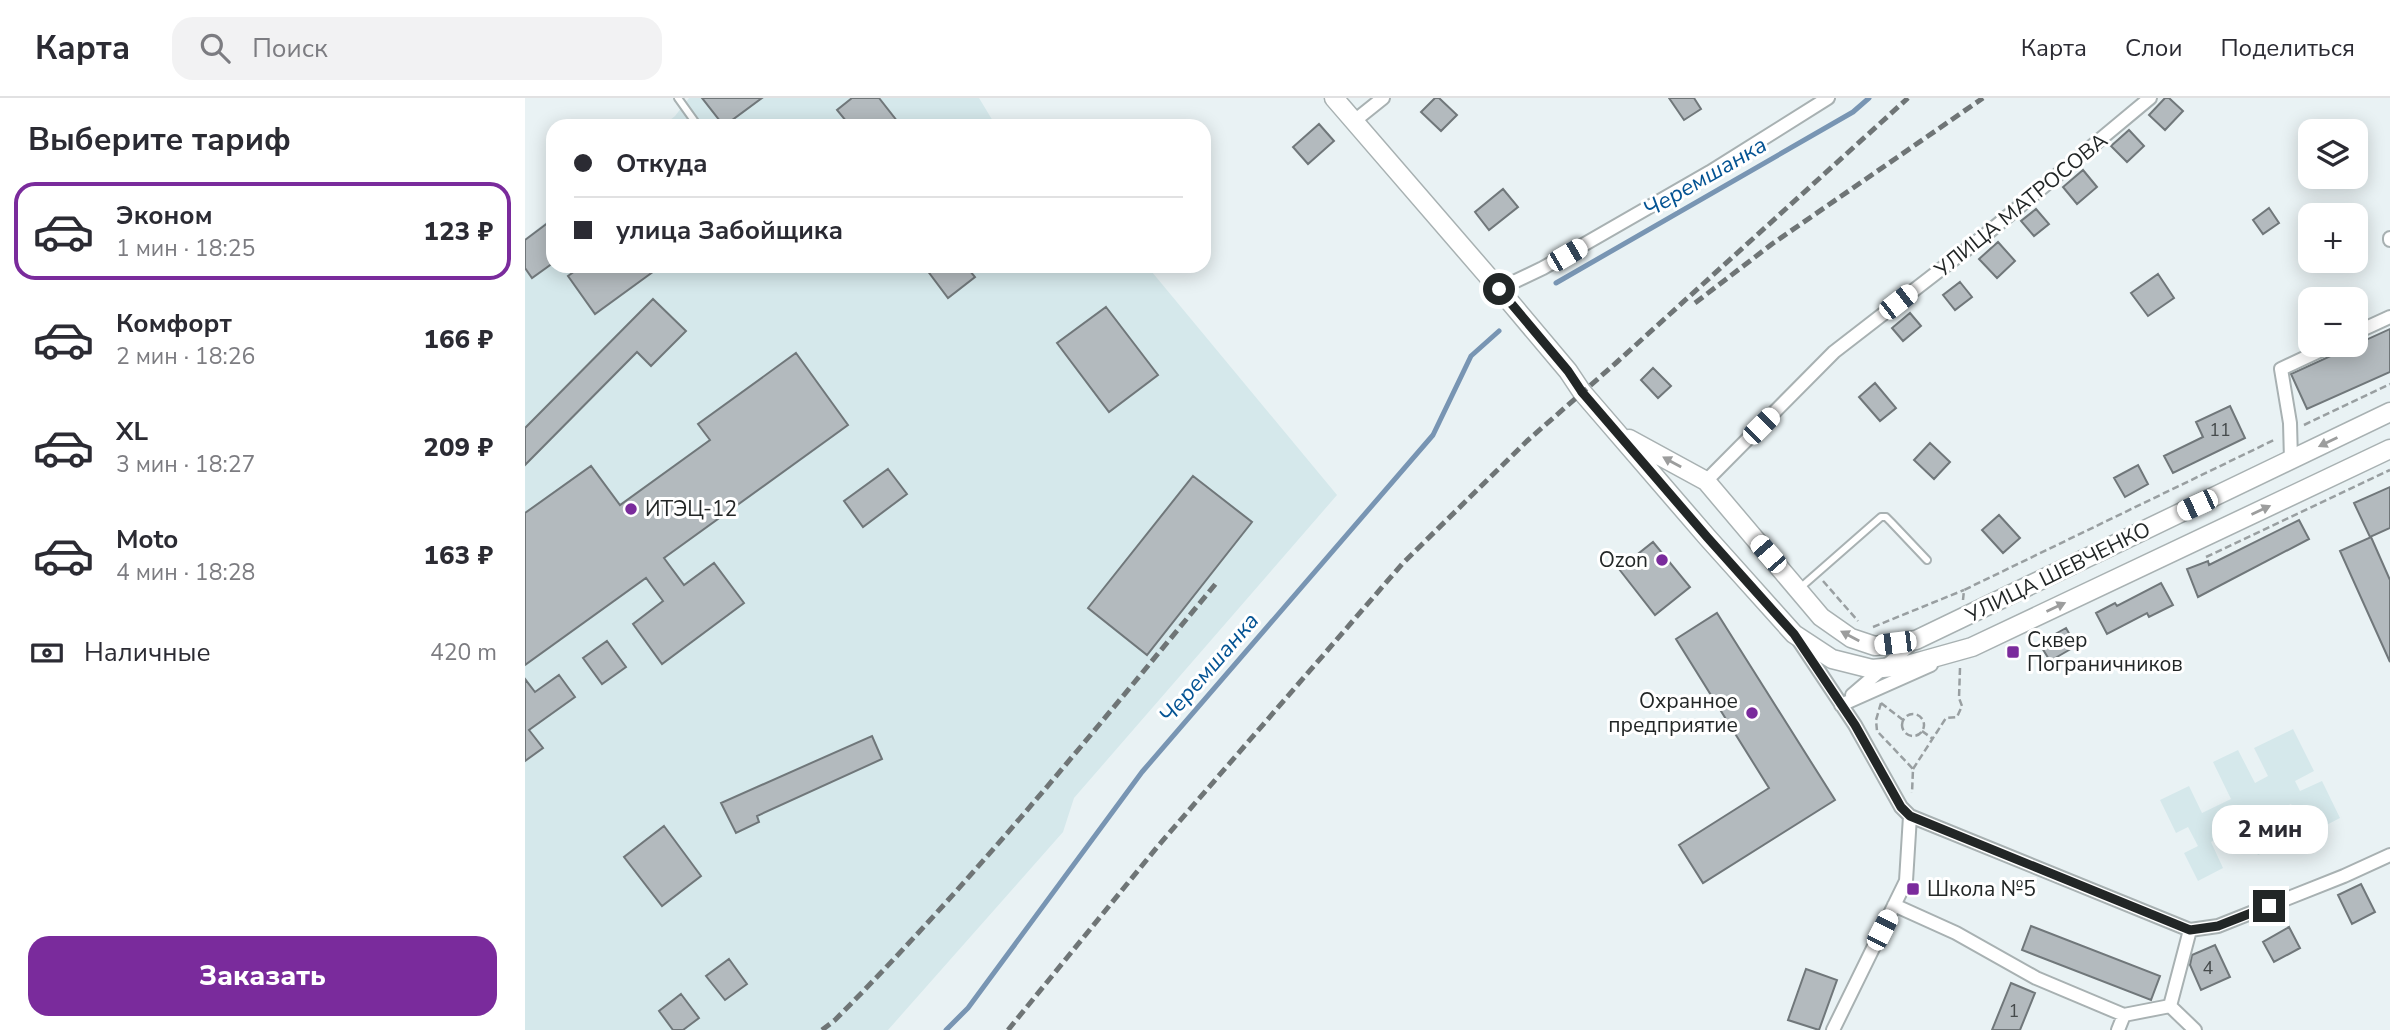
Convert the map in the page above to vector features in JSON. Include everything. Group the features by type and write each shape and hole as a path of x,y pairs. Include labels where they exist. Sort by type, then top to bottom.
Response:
{"main road":[{"name":"УЛИЦА ШЕВЧЕНКО","path":"1334,98 1707,537 1794,634 1832,659 1872,669 1904,666 1972,647 2390,449"},
{"name":"УЛИЦА ШЕВЧЕНКО","path":"1706,481 1821,617 1851,638 1875,646 1916,640 2390,412"},
{"path":"1620,434 1706,481"}],"street":[{"path":"1353,122 1384,98"},
{"path":"1502,294 1791,123 1828,98"},
{"name":"УЛИЦА МАТРОСОВА","path":"1706,481 1834,352 1984,236 2150,98"},
{"path":"2368,327 2390,317"},
{"path":"2291,460 2281,369 2306,357"},
{"path":"1794,634 1841,705 1901,807 1910,816 2190,930 2218,926 2390,855"},
{"path":"1841,705 1916,640"},
{"path":"1841,705 1972,647"},
{"path":"1833,1030 1906,881 1910,816"},
{"path":"1894,905 1957,933 2036,978 2124,1015 2170,1006"},
{"path":"2170,1006 2190,930"},
{"path":"2170,1006 2195,1030"},
{"path":"2118,1030 2124,1015"}],"lane":[{"path":"678,98 693,119"},
{"path":"1798,590 1881,517 1887,517 1927,561"}],"path":[{"path":"2290,432 2390,384"},
{"path":"1817,573 1861,625"},
{"path":"1870,628 1964,590"},
{"path":"1910,816 1913,769 1946,718 1957,717 1962,706 1959,698 1961,668 1949,673"},
{"path":"1888,698 1881,703 1876,720 1877,731 1913,769"},
{"path":"1881,703 1903,720"},
{"path":"1907,715 1920,716 1923,721 1922,731 1915,736 1909,736 1901,726 1903,720 1907,715"},
{"path":"1922,731 1933,739"}],"shaded area":[{"path":"689,98 979,98 992,119 671,119"},
{"path":"546,222 546,273 1153,273 1337,495 1074,798 1063,832 888,1030 525,1030 525,239"},
{"path":"2293,729 2314,771 2295,781 2300,791 2322,781 2340,818 2307,835 2291,804 2265,817 2279,845 2258,855 2243,826 2211,842 2223,868 2198,881 2184,853 2198,846 2188,827 2176,833 2160,800 2189,786 2202,813 2231,799 2213,762 2238,750 2255,783 2268,776 2254,748"}],"building":[{"path":"702,98 762,98 734,119 718,119"},
{"path":"852,98 879,98 896,119 844,119 837,110"},
{"path":"1435,98 1439,98 1457,115 1441,131 1421,112"},
{"path":"1669,98 1694,98 1701,109 1684,120"},
{"path":"2165,98 2169,98 2183,111 2165,130 2149,115"},
{"path":"1319,124 1334,141 1308,164 1293,147"},
{"path":"2129,130 2144,146 2127,162 2111,146"},
{"path":"2083,170 2097,187 2077,204 2063,187"},
{"path":"1503,189 1518,207 1489,230 1475,212"},
{"path":"2269,208 2279,223 2263,234 2253,220"},
{"path":"2036,209 2049,224 2034,236 2021,221"},
{"path":"546,224 546,268 532,278 525,268 525,240"},
{"path":"1998,242 2015,261 1997,278 1979,259"},
{"path":"572,273 651,273 595,314 568,276"},
{"path":"929,273 972,273 975,277 948,298"},
{"path":"2158,274 2174,298 2148,316 2131,293"},
{"path":"1960,282 1972,297 1955,310 1943,295"},
{"path":"653,299 686,331 651,366 637,352 525,465 525,428"},
{"path":"1106,307 1158,375 1109,412 1057,343"},
{"path":"1910,313 1921,326 1903,341 1892,328"},
{"path":"2390,329 2390,372 2307,409 2291,374 2328,357 2368,357 2368,339"},
{"name":"ИТЭЦ-12","path":"796,353 848,425 664,558 684,585 714,563 744,603 662,664 633,624 663,601 646,578 525,665 525,513 591,466 620,505 710,440 698,424"},
{"path":"1653,368 1671,386 1658,398 1641,380"},
{"path":"1875,383 1896,408 1880,421 1859,397"},
{"path":"2230,406 2245,438 2173,473 2164,456 2203,437 2196,422"},
{"path":"1930,443 1950,462 1934,479 1914,460"},
{"path":"2138,465 2148,484 2125,497 2114,478"},
{"path":"888,469 907,494 863,527 844,501"},
{"path":"1193,476 1252,522 1147,655 1088,608"},
{"path":"2390,487 2390,528 2370,537 2354,503"},
{"path":"1999,515 2020,538 2003,553 1982,530"},
{"path":"2299,520 2309,539 2198,597 2187,569 2208,561 2209,565"},
{"path":"2371,537 2390,580 2390,662 2340,551"},
{"path":"1653,542 1690,587 1655,615 1619,569"},
{"path":"2161,583 2173,605 2149,617 2147,613 2107,634 2096,613 2115,603 2117,606"},
{"name":"Охранное предприятие","path":"1717,613 1835,800 1703,883 1679,845 1769,788 1676,639"},
{"path":"2066,628 2076,646 2050,661 2039,643"},
{"path":"607,641 626,667 602,684 583,658"},
{"path":"559,675 575,697 529,730 543,748 525,761 525,679 535,692"},
{"path":"872,736 882,759 757,816 759,822 736,833 721,803"},
{"path":"664,826 701,876 662,906 624,857"},
{"path":"2361,884 2375,912 2352,924 2338,895"},
{"path":"2031,926 2160,976 2151,1000 2022,950"},
{"path":"2289,927 2300,948 2274,962 2263,942"},
{"path":"2215,945 2230,977 2201,990 2190,965 2192,955"},
{"path":"729,959 747,984 725,1000 706,976"},
{"path":"1806,969 1837,980 1819,1030 1788,1020"},
{"path":"2011,983 2035,993 2020,1030 1992,1030"},
{"path":"681,994 699,1018 683,1030 673,1030 659,1011"}],"waterway":[{"name":"Черемшанка","path":"1556,283 1853,112 1869,98"},
{"name":"Черемшанка","path":"946,1030 968,1008 1142,772 1433,435 1471,356 1499,331"}],"railway":[{"path":"1008,1030 1158,846 1403,563 1527,441 1908,98"},
{"path":"1695,303 1772,244 1983,98"},
{"path":"822,1030 886,967 984,860 1218,581"}],"place":[{"name":"ИТЭЦ-12","path":"631,509"},
{"name":"Ozon","path":"1662,560"},
{"name":"Сквер Пограничников","path":"2013,652"},
{"name":"Охранное предприятие","path":"1752,713"},
{"name":"Школа №5","path":"1913,889"}],"route":[{"path":"1499,289 1568,371 1582,392 1794,634 1855,725 1901,807 1910,816 2190,930 2218,926 2269,906"}]}
